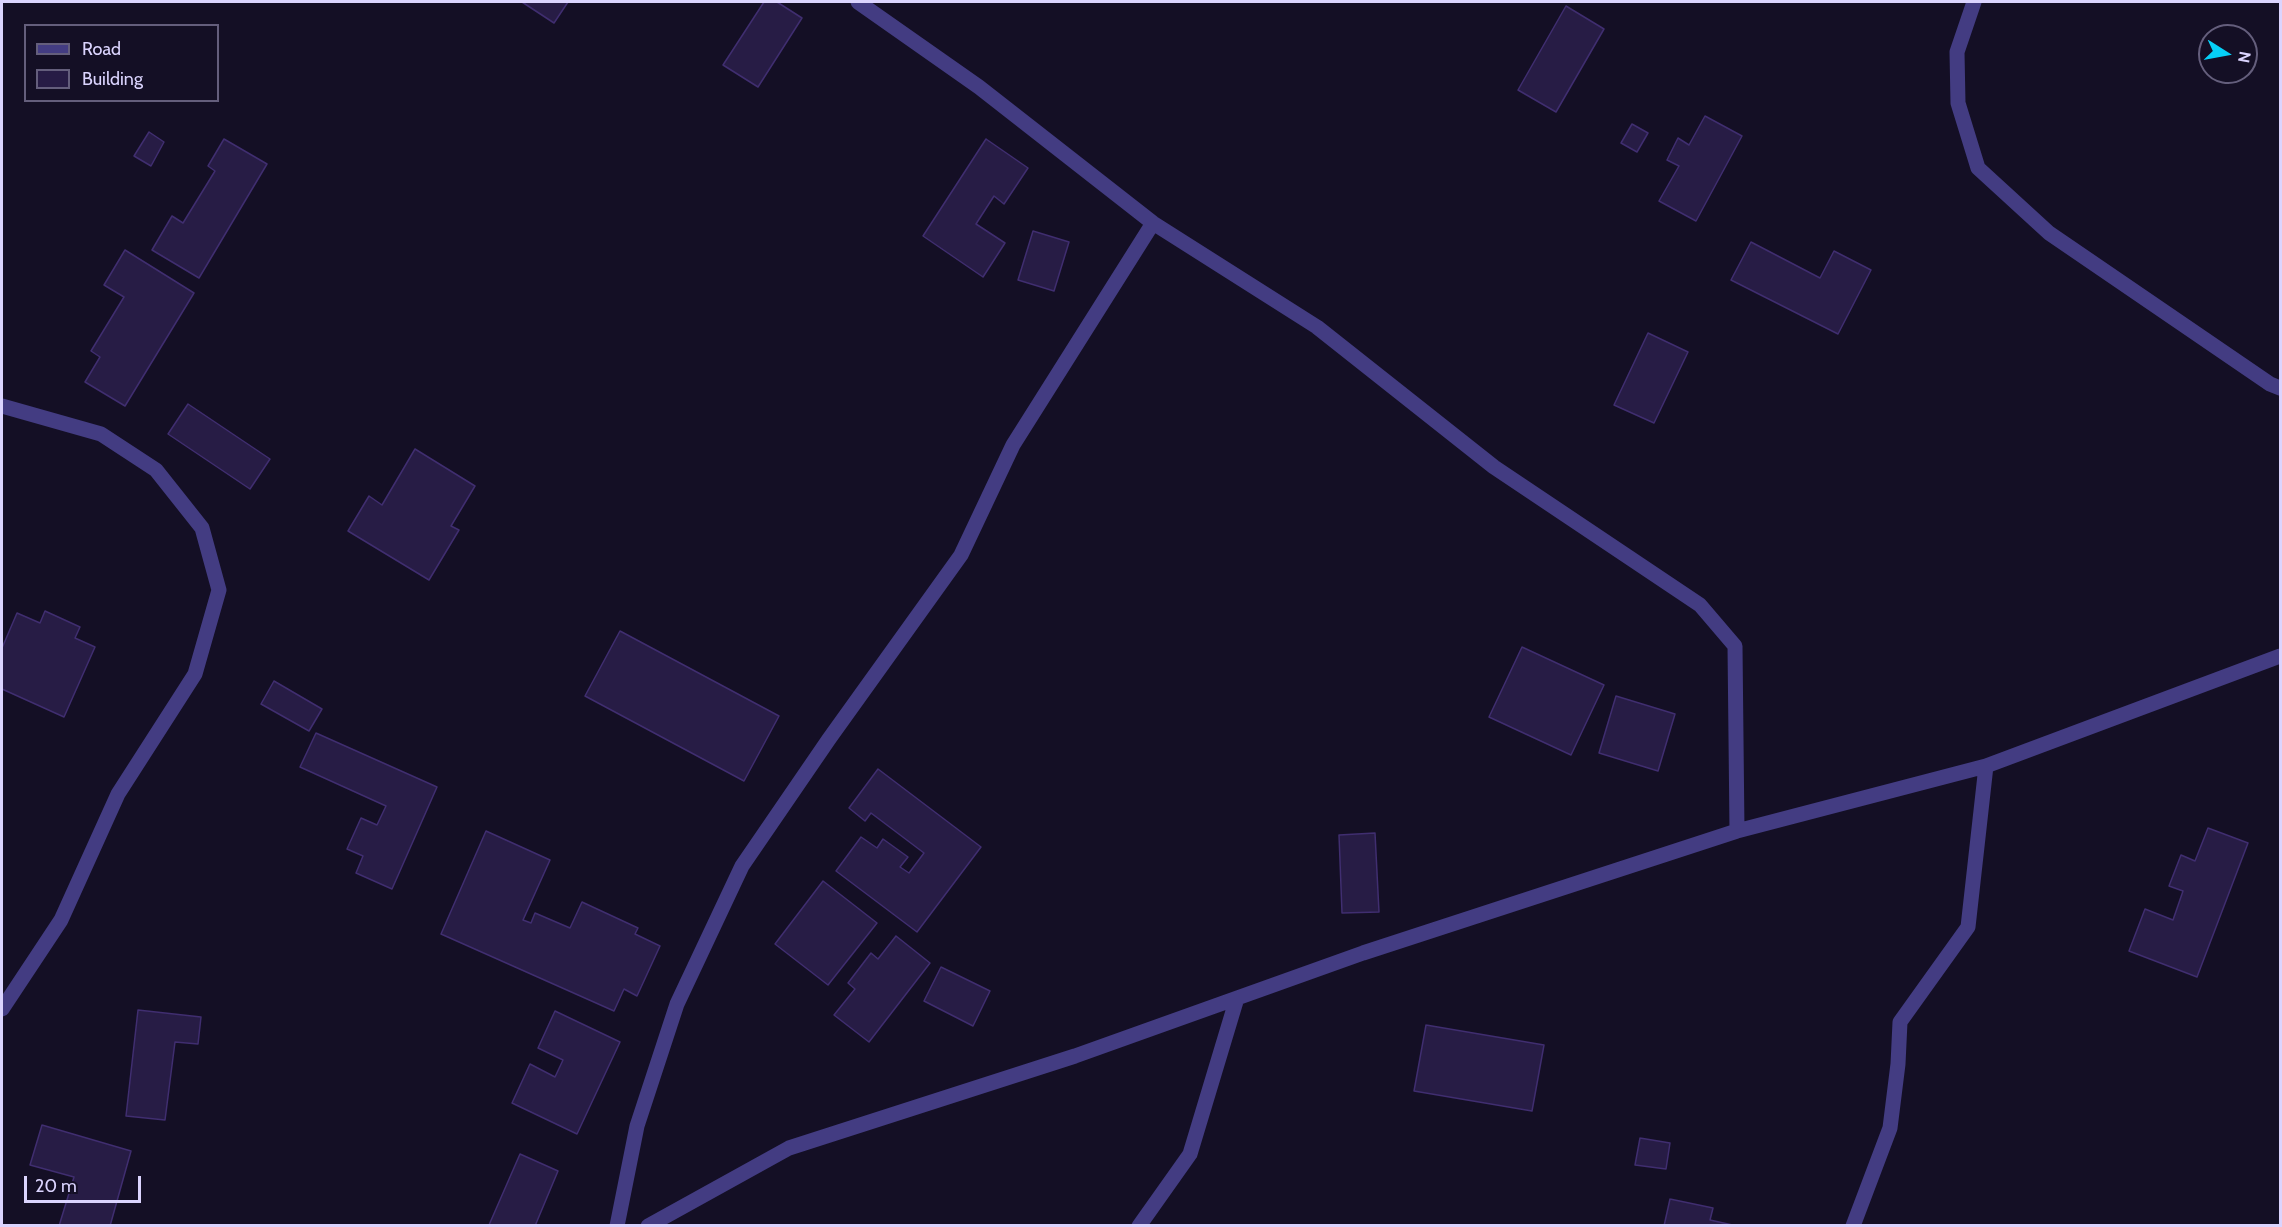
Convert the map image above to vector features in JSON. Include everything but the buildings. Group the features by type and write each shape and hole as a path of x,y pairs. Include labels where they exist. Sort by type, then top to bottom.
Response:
{"street":[{"path":"858,2 979,87 1152,223 1317,327 1494,467 1700,605 1735,646 1737,831"},
{"path":"1974,2 1957,52 1958,103 1978,168 2049,233 2270,384 2280,388"},
{"path":"617,1226 637,1126 677,1004 742,866 829,739 961,555 1013,445 1152,223"},
{"path":"2,406 101,434 156,470 202,528 219,590 195,674 118,794 61,920 2,1009"},
{"path":"648,1226 789,1148 1075,1056 1363,953 1737,831 1986,766 2280,656"},
{"path":"1853,1226 1890,1128 1898,1064 1900,1022 1968,927 1986,766"},
{"path":"1139,1226 1190,1154 1237,998"}]}
